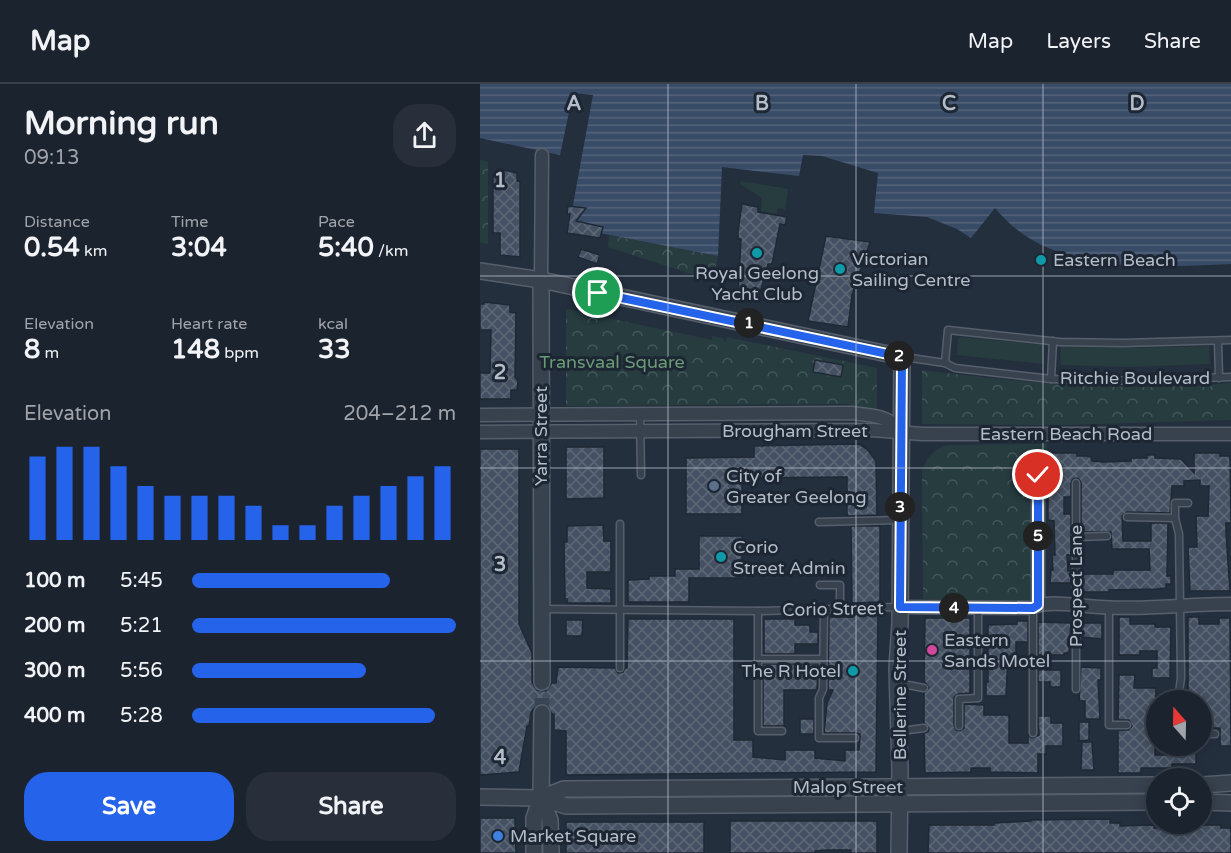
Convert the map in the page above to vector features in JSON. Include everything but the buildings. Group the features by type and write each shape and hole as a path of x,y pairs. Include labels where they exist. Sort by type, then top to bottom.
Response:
{"street":[{"name":"Yarra Street","path":"542,155 540,415 542,682"},
{"path":"480,271 541,280 902,357"},
{"name":"Bellerine Street","path":"899,853 900,771 897,683 900,607 902,357"},
{"name":"Brougham Street","path":"480,415 853,413 889,420 895,423 900,431"},
{"path":"758,414 758,431"},
{"name":"Brougham Street","path":"480,432 900,431"},
{"name":"Eastern Beach Road","path":"900,431 922,434 1231,434"},
{"path":"1035,607 1038,475"},
{"name":"Corio Street","path":"900,607 978,608 1076,605 1141,608 1179,604 1231,603"},
{"path":"534,853 534,818 541,798 542,713"},
{"path":"1212,784 1231,783"},
{"name":"Malop Street","path":"541,798 564,789 1146,785"},
{"path":"1052,786 1052,803"},
{"path":"638,789 638,806"},
{"name":"Malop Street","path":"480,797 541,798 566,806 1146,802"},
{"path":"541,798 550,820 550,853"},
{"path":"1212,802 1231,803"}],"lane":[{"name":"Ritchie Boulevard","path":"945,363 948,330 1053,341 1123,343 1231,340"},
{"name":"Ritchie Boulevard","path":"1218,340 1219,378"},
{"name":"Ritchie Boulevard","path":"1051,379 1053,341"},
{"name":"Ritchie Boulevard","path":"902,357 945,363 955,368 1051,379 1106,381 1231,378"},
{"path":"640,414 641,476"},
{"name":"Prospect Lane","path":"1076,483 1076,689"},
{"path":"1179,690 1179,534 1175,518 1175,503 1188,503"},
{"path":"1127,517 1175,518"},
{"path":"819,522 900,520"},
{"path":"620,668 621,524"},
{"path":"1076,537 1107,536"},
{"path":"820,585 840,585 840,609"},
{"name":"Corio Street","path":"542,609 824,610 900,607"},
{"path":"1033,733 1035,607"},
{"path":"959,726 959,699 978,698 978,608"},
{"path":"1109,608 1110,725 1127,725"},
{"path":"758,610 758,731 782,731"},
{"path":"824,610 823,689 819,698 819,738 855,738"},
{"path":"758,659 823,659"},
{"path":"897,683 924,688"},
{"path":"897,732 924,729"}],"green space":[{"path":"480,160 488,162 488,244 480,242"},
{"path":"741,181 788,189 785,210 778,208 777,214 761,211 762,198 740,184"},
{"path":"609,235 718,256 713,281 608,247"},
{"name":"Transvaal Square","path":"566,309 712,340 712,336 724,339 723,341 726,342 727,337 877,368 877,411 850,410 850,404 566,406"},
{"path":"961,337 1044,345 1044,364 957,355 958,340"},
{"path":"1061,346 1130,348 1209,346 1210,364 1129,367 1060,365"},
{"path":"922,370 999,379 1115,387 1231,383 1231,420 1065,425 922,424"},
{"path":"1047,444 1047,466 1043,466 1032,476 1031,602 923,599 922,471 928,458 947,445"}],"water":[{"path":"480,84 1231,84 1231,264 1136,266 1073,257 1044,246 1018,230 995,208 971,238 957,229 927,217 874,213 878,173 822,156 803,155 799,176 722,167 718,256 569,227 593,95 573,93 560,155 480,138"}],"tunnel":[{"path":"542,682 542,713"}],"place":[{"name":"Royal Geelong Yacht Club","path":"757,253"},
{"name":"Eastern Beach","path":"1041,260"},
{"name":"Victorian Sailing Centre","path":"840,269"},
{"name":"City of Greater Geelong","path":"714,486"},
{"name":"Corio Street Admin","path":"721,557"},
{"name":"Eastern Sands Motel","path":"932,650"},
{"name":"The R Hotel","path":"853,671"},
{"name":"Market Square","path":"498,836"}],"route":[{"path":"598,293 902,357 900,607 1033,608 1038,605 1038,475"}]}
